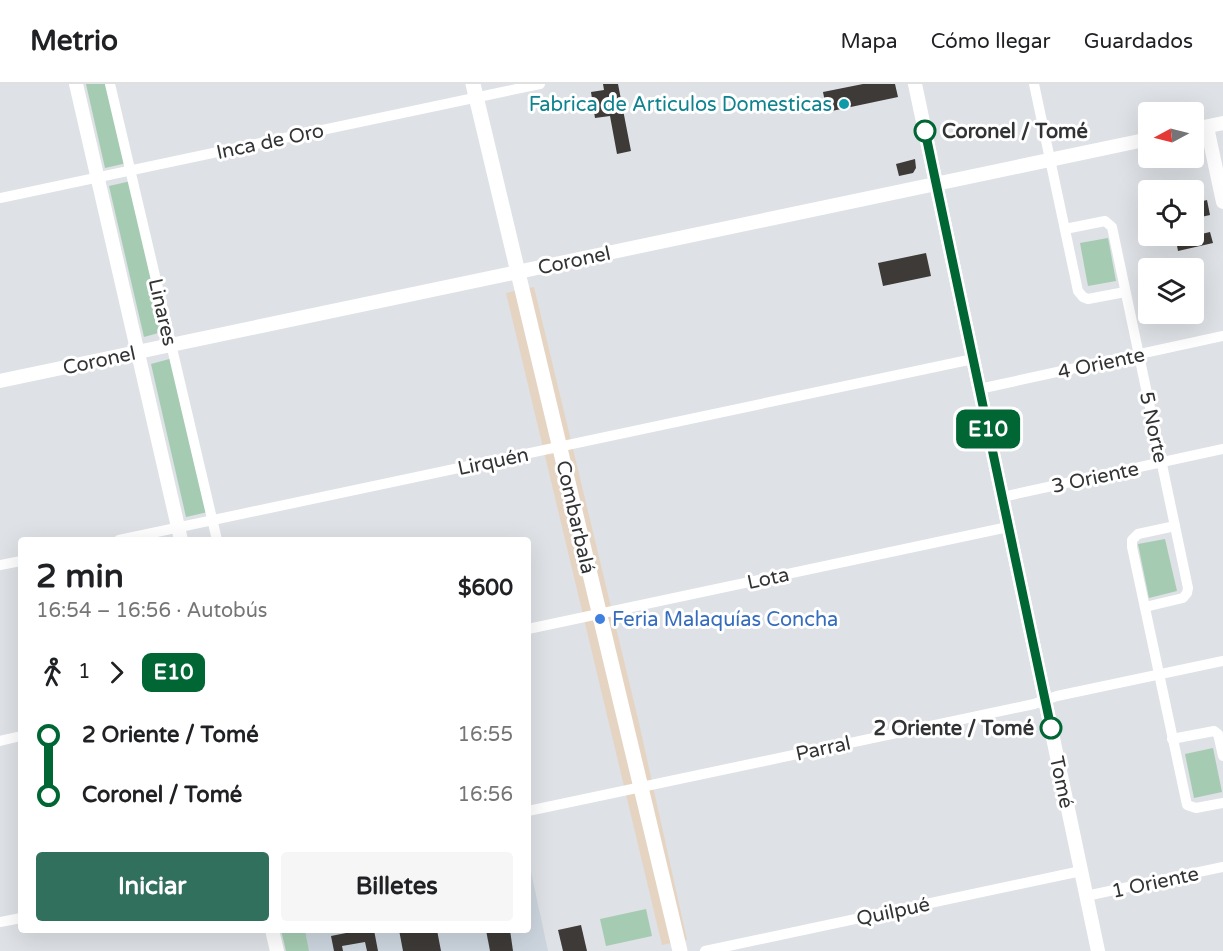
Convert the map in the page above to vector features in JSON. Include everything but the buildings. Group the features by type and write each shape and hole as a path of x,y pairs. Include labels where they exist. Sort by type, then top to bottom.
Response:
{"main road":[{"name":"Combarbalá","path":"474,91 680,951"}],"street":[{"name":"Linares","path":"76,84 180,534"},
{"name":"Linares","path":"110,84 216,537"},
{"name":"Inca de Oro","path":"0,198 131,171 474,91 540,84"},
{"name":"Tomé","path":"915,84 1098,951"},
{"path":"1034,84 1080,295 1088,299 1125,292"},
{"path":"1204,127 1223,123"},
{"name":"Coronel","path":"0,381 1138,141"},
{"path":"1204,141 1223,203"},
{"name":"5 Norte","path":"1065,229 1102,221 1110,224 1175,526 1187,593 1180,600 1145,608"},
{"name":"4 Oriente","path":"979,389 1223,336"},
{"name":"Lirquén","path":"150,537 180,534 212,520 973,359"},
{"name":"3 Oriente","path":"1002,497 1223,449"},
{"path":"1175,526 1138,534 1132,540 1187,805 1196,808 1223,803"},
{"name":"Lota","path":"531,628 1008,527"},
{"path":"0,565 18,562"},
{"name":"Parral","path":"531,810 1223,661"},
{"path":"1172,738 1214,730 1218,734 1223,756"},
{"path":"0,741 18,737"},
{"name":"1 Oriente","path":"1086,896 1223,867"},
{"name":"Quilpué","path":"705,951 1081,871"},
{"path":"0,922 18,919"},
{"path":"273,933 277,951"}],"shaded area":[{"name":"Feria Malaquías Concha","path":"534,287 639,723 687,940 662,945 506,293"},
{"path":"531,872 548,951 309,951 306,933 531,933"}],"green space":[{"path":"86,84 108,84 127,163 105,168"},
{"path":"131,181 162,332 144,337 109,186"},
{"path":"1108,238 1116,281 1088,286 1080,243"},
{"path":"173,358 208,512 186,517 151,364"},
{"path":"1165,539 1177,591 1149,598 1138,544"},
{"path":"1213,748 1222,792 1194,798 1185,754"},
{"path":"646,909 652,936 606,946 600,919"},
{"path":"282,933 306,933 309,951 286,951"}],"bus line":[{"name":"E10","path":"925,131 1051,728"}],"place":[{"name":"Fabrica de Articulos Domesticas","path":"844,104"},
{"name":"Coronel / Tomé","path":"925,131"},
{"name":"Feria Malaquías Concha","path":"600,619"},
{"name":"2 Oriente / Tomé","path":"1051,728"}]}
